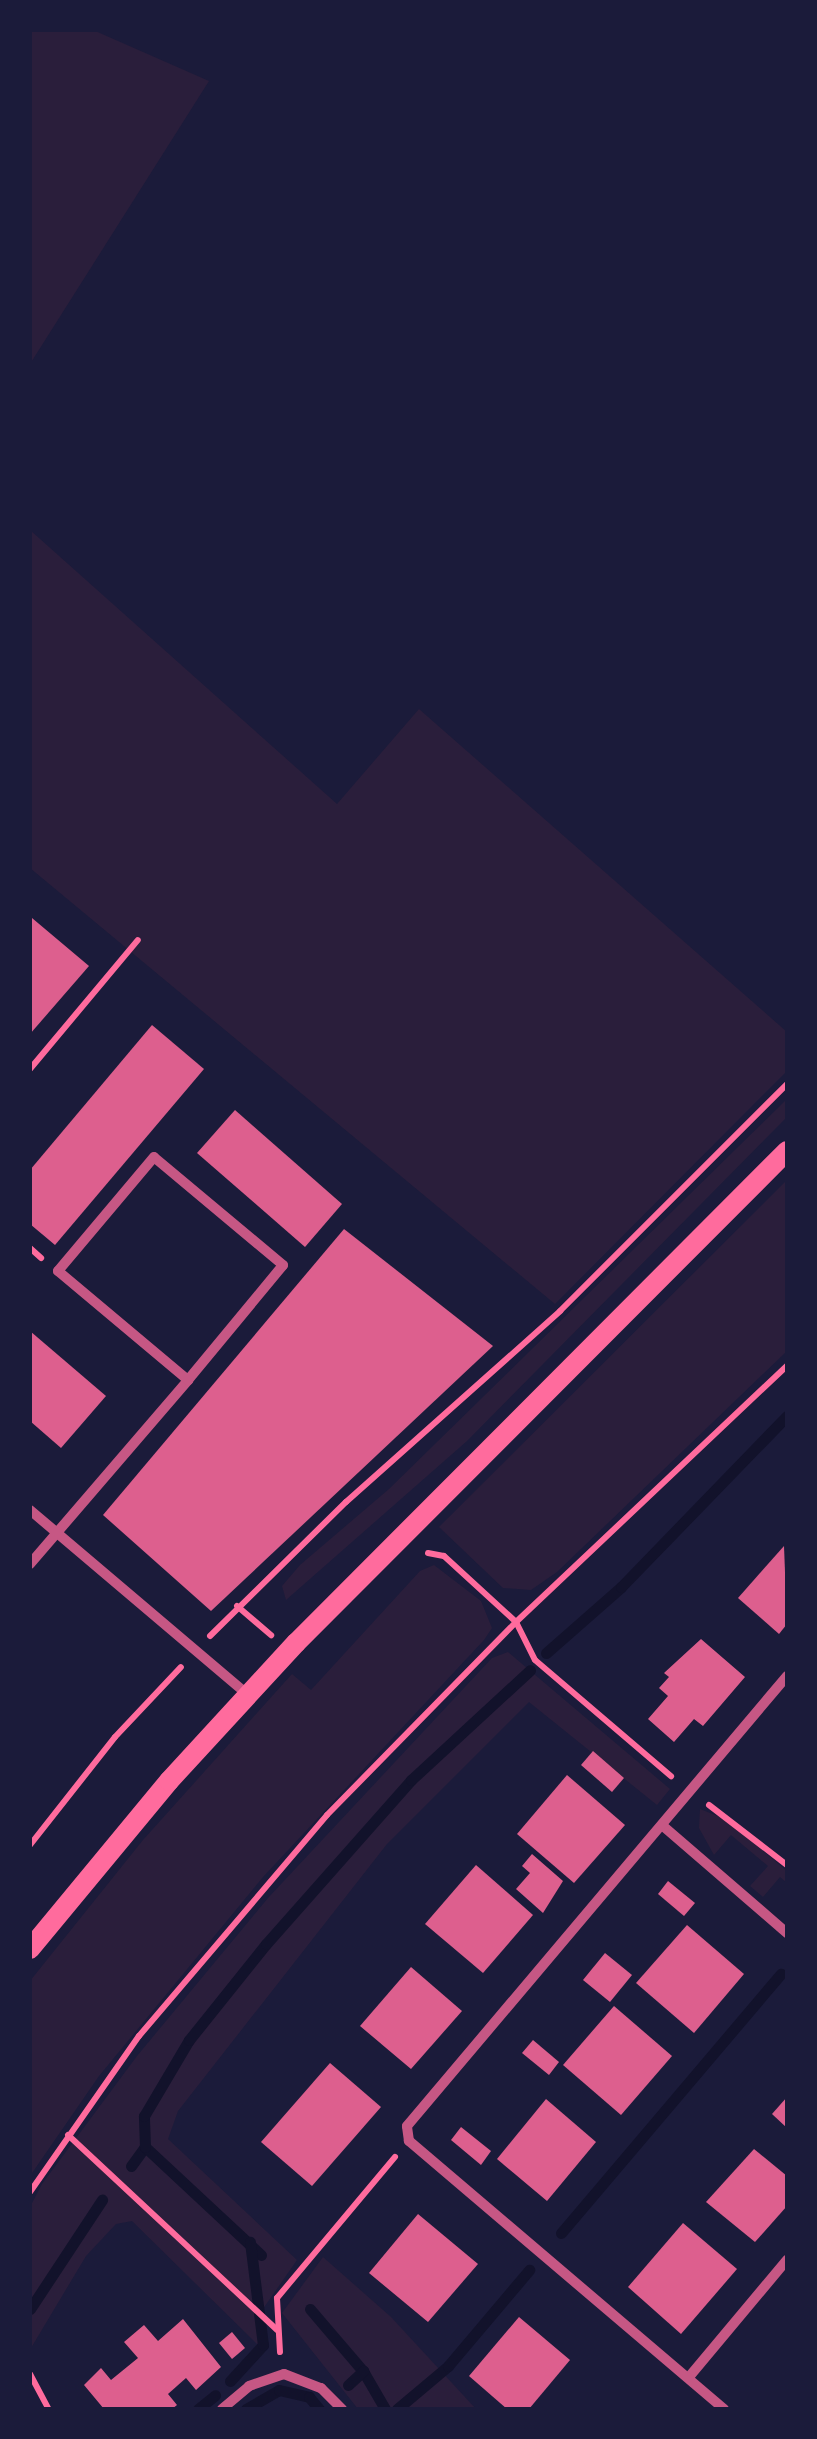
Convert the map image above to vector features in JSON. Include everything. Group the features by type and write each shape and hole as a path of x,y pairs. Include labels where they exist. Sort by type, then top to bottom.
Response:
{"main road":[{"path":"30,1949 248,1695 787,1151"}],"street":[{"path":"30,1564 188,1380 283,1265 154,1157 58,1271 188,1380"},
{"path":"30,1510 248,1695"},
{"path":"724,2409 409,2140 407,2126 787,1676"},
{"path":"663,1826 787,1933"},
{"path":"689,2376 787,2260"},
{"path":"222,2409 249,2386 284,2374 321,2388 342,2409"}],"path":[{"path":"30,1069 138,940"},
{"path":"30,1844 115,1737 237,1606 560,1312 787,1084"},
{"path":"30,2192 140,2036 327,1814 516,1622 787,1366"},
{"path":"419,1561 439,1552 516,1622 535,1660 690,1793 787,1865"},
{"path":"237,1606 289,1652"},
{"path":"68,2135 277,2330"},
{"path":"284,2374 277,2330 278,2298 409,2140"},
{"path":"30,2374 48,2409"}],"shaded area":[{"path":"30,30 93,30 209,81 30,364"},
{"path":"30,530 337,804 419,709 787,1032 787,1071 555,1304 30,868"},
{"path":"787,1099 787,1117 467,1441 286,1600 282,1586 300,1565 389,1489"},
{"path":"787,1180 787,1351 557,1572 531,1590 503,1588 439,1527"},
{"path":"434,1565 481,1601 492,1628 263,1877 99,2076 30,2176 30,1981 143,1840 292,1674 311,1690 420,1571"},
{"path":"508,1652 670,1789 657,1805 529,1702 387,1844 178,2111 168,2139 297,2260 258,2316 259,2346 132,2221 116,2224 86,2256 31,2348 30,2368 30,2207 42,2184 137,2056 268,1898 492,1658"},
{"path":"700,1809 725,1819 787,1871 787,1883 780,1877 763,1897 750,1886 768,1866 731,1835 714,1855 699,1828"},
{"path":"323,2257 391,2317 476,2409 358,2409 282,2313"}],"building":[{"path":"30,920 89,966 30,1034"},
{"path":"152,1025 204,1069 55,1245 30,1224 30,1170"},
{"path":"235,1110 342,1204 305,1247 197,1153"},
{"path":"344,1229 493,1346 211,1611 103,1515"},
{"path":"30,1331 106,1396 61,1448 30,1421"},
{"path":"784,1546 787,1624 779,1634 738,1598"},
{"path":"701,1639 745,1677 703,1726 694,1719 674,1742 648,1719 668,1696 659,1688 669,1677 664,1673"},
{"path":"593,1751 624,1778 612,1792 581,1765"},
{"path":"567,1775 625,1825 574,1883 517,1834"},
{"path":"532,1854 563,1881 543,1913 516,1889 530,1873 522,1866"},
{"path":"476,1865 533,1915 483,1973 425,1924"},
{"path":"668,1881 695,1903 684,1916 658,1894"},
{"path":"687,1925 744,1974 694,2033 636,1983"},
{"path":"605,1953 632,1975 610,2002 583,1980"},
{"path":"411,1967 462,2011 411,2069 360,2026"},
{"path":"614,2006 672,2056 621,2115 563,2065"},
{"path":"533,2040 559,2062 549,2075 522,2053"},
{"path":"330,2063 381,2107 312,2186 261,2142"},
{"path":"787,2097 787,2128 772,2114"},
{"path":"546,2099 596,2142 547,2201 497,2159"},
{"path":"461,2127 491,2151 481,2165 451,2140"},
{"path":"754,2149 787,2176 787,2206 755,2242 706,2202"},
{"path":"418,2214 478,2264 428,2322 369,2273"},
{"path":"683,2223 737,2269 681,2334 628,2287"},
{"path":"519,2317 570,2360 529,2409 507,2409 469,2376"},
{"path":"183,2319 221,2367 196,2390 186,2378 168,2394 177,2405 172,2409 104,2409 84,2385 101,2368 111,2380 138,2358 124,2342 144,2325 158,2341"},
{"path":"232,2332 245,2348 232,2359 219,2343"}],"waterway":[{"path":"546,1653 621,1587 787,1416"},
{"path":"261,2255 145,2147 144,2116 189,2040 266,1944 411,1780 530,1670"},
{"path":"561,2233 781,1974"},
{"path":"131,2166 145,2147"},
{"path":"30,2309 102,2200"},
{"path":"230,2381 263,2345 250,2242"},
{"path":"397,2409 448,2366 529,2270"},
{"path":"310,2309 363,2371 385,2409"},
{"path":"348,2385 363,2371"},
{"path":"246,2409 279,2390 309,2397 319,2409"},
{"path":"198,2409 215,2395"}]}
